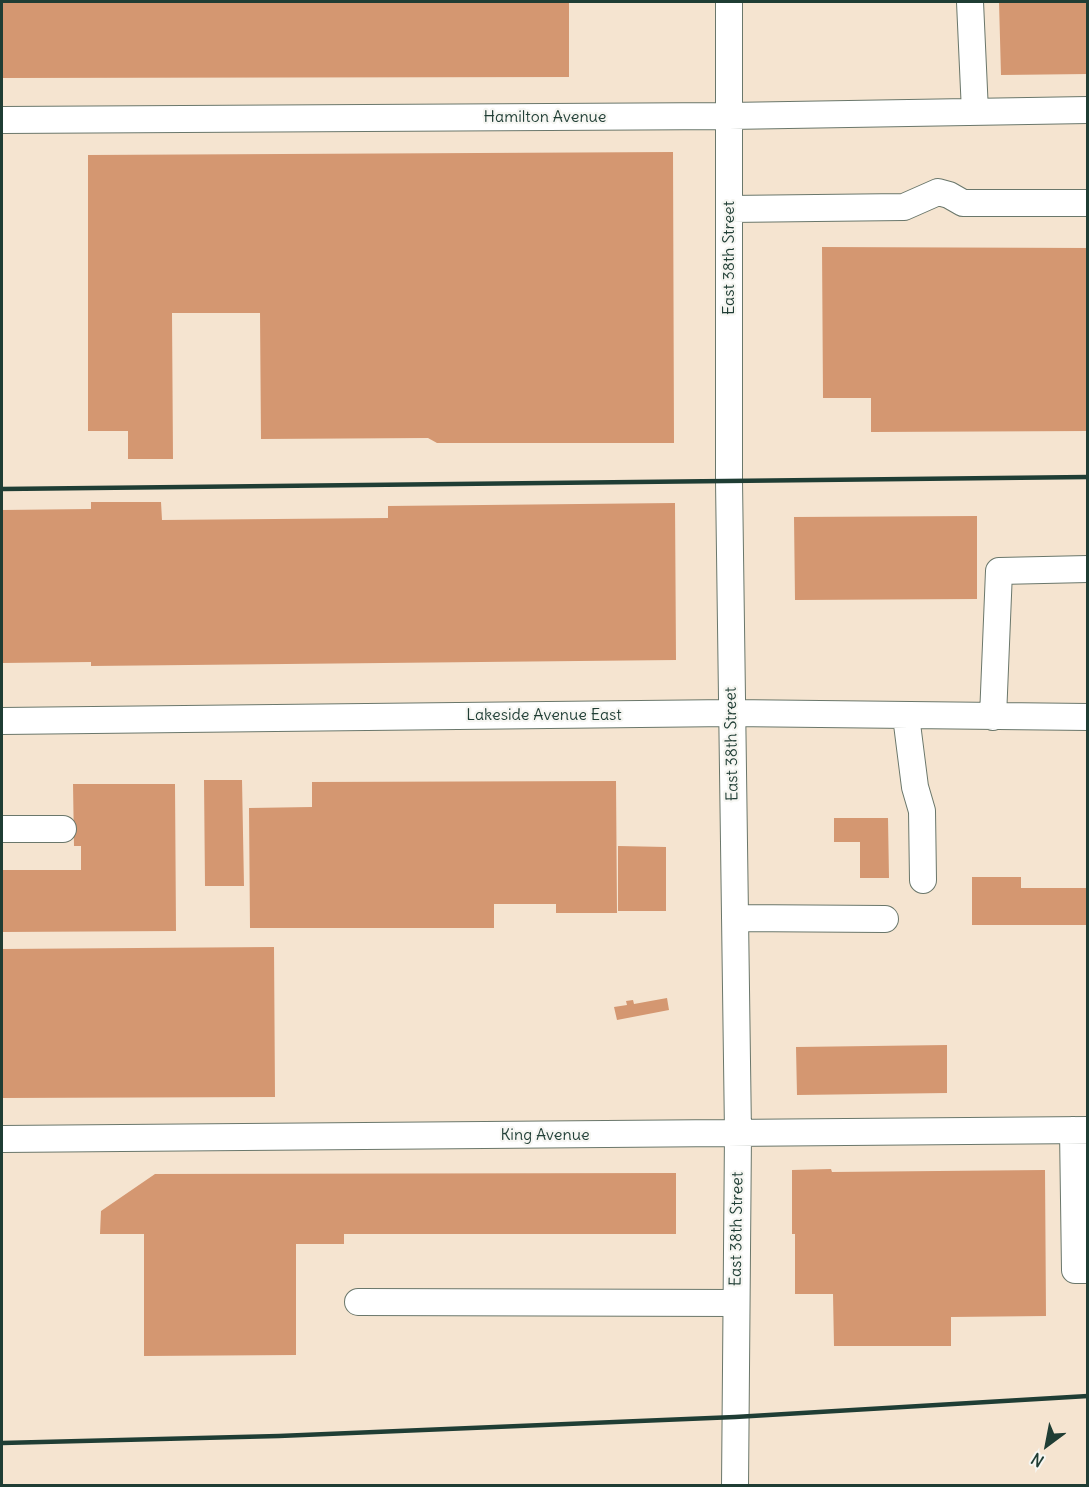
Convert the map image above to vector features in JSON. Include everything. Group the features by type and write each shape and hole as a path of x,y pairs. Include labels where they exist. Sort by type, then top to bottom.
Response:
{"street":[{"name":"East 38th Street","path":"729,2 731,713 738,1133 735,1485"},
{"path":"970,2 975,112"},
{"name":"Hamilton Avenue","path":"2,120 729,116 1088,110"},
{"path":"729,209 904,207 938,192 963,203 1088,203"},
{"path":"993,717 999,571 1088,569"},
{"name":"Lakeside Avenue East","path":"2,721 731,713 906,717 1088,717"},
{"path":"906,717 915,787 922,811 923,880"},
{"path":"2,829 63,829"},
{"path":"735,918 885,919"},
{"path":"1080,1130 1075,1269 1088,1270"},
{"name":"King Avenue","path":"2,1139 1080,1130"},
{"path":"358,1302 736,1303"}],"building":[{"path":"2,2 569,2 569,77 2,78"},
{"path":"999,2 1088,2 1088,74 1001,75"},
{"path":"673,152 674,443 437,443 428,438 261,439 260,313 172,313 173,459 128,459 128,431 88,431 88,155"},
{"path":"822,247 1088,248 1088,431 871,432 871,398 823,398"},
{"path":"91,502 161,502 162,520 388,518 388,506 675,503 676,660 91,666 91,662 2,663 2,510 91,509"},
{"path":"977,516 977,599 795,600 794,517"},
{"path":"204,780 242,780 244,886 205,886"},
{"path":"616,781 617,913 556,913 556,904 494,904 494,928 250,928 249,808 312,807 312,782"},
{"path":"73,784 175,784 176,931 2,932 2,870 81,870 81,846 74,846"},
{"path":"834,818 888,818 889,878 860,878 860,842 834,842"},
{"path":"618,846 666,847 666,911 618,911"},
{"path":"972,877 1021,877 1021,888 1088,888 1088,925 972,925"},
{"path":"274,947 275,1097 2,1098 2,949"},
{"path":"667,998 669,1010 617,1020 614,1007 627,1005 626,1001 633,1000 634,1004"},
{"path":"947,1045 947,1093 797,1095 796,1047"},
{"path":"831,1169 832,1172 1045,1170 1046,1316 951,1317 951,1346 834,1346 833,1294 795,1294 795,1234 792,1234 792,1170"},
{"path":"676,1173 676,1234 344,1234 344,1244 296,1244 296,1355 144,1356 144,1234 100,1234 101,1211 155,1174"}],"railway":[{"path":"2,489 1088,477"},
{"path":"2,1443 279,1436 735,1417 1088,1396"}]}
